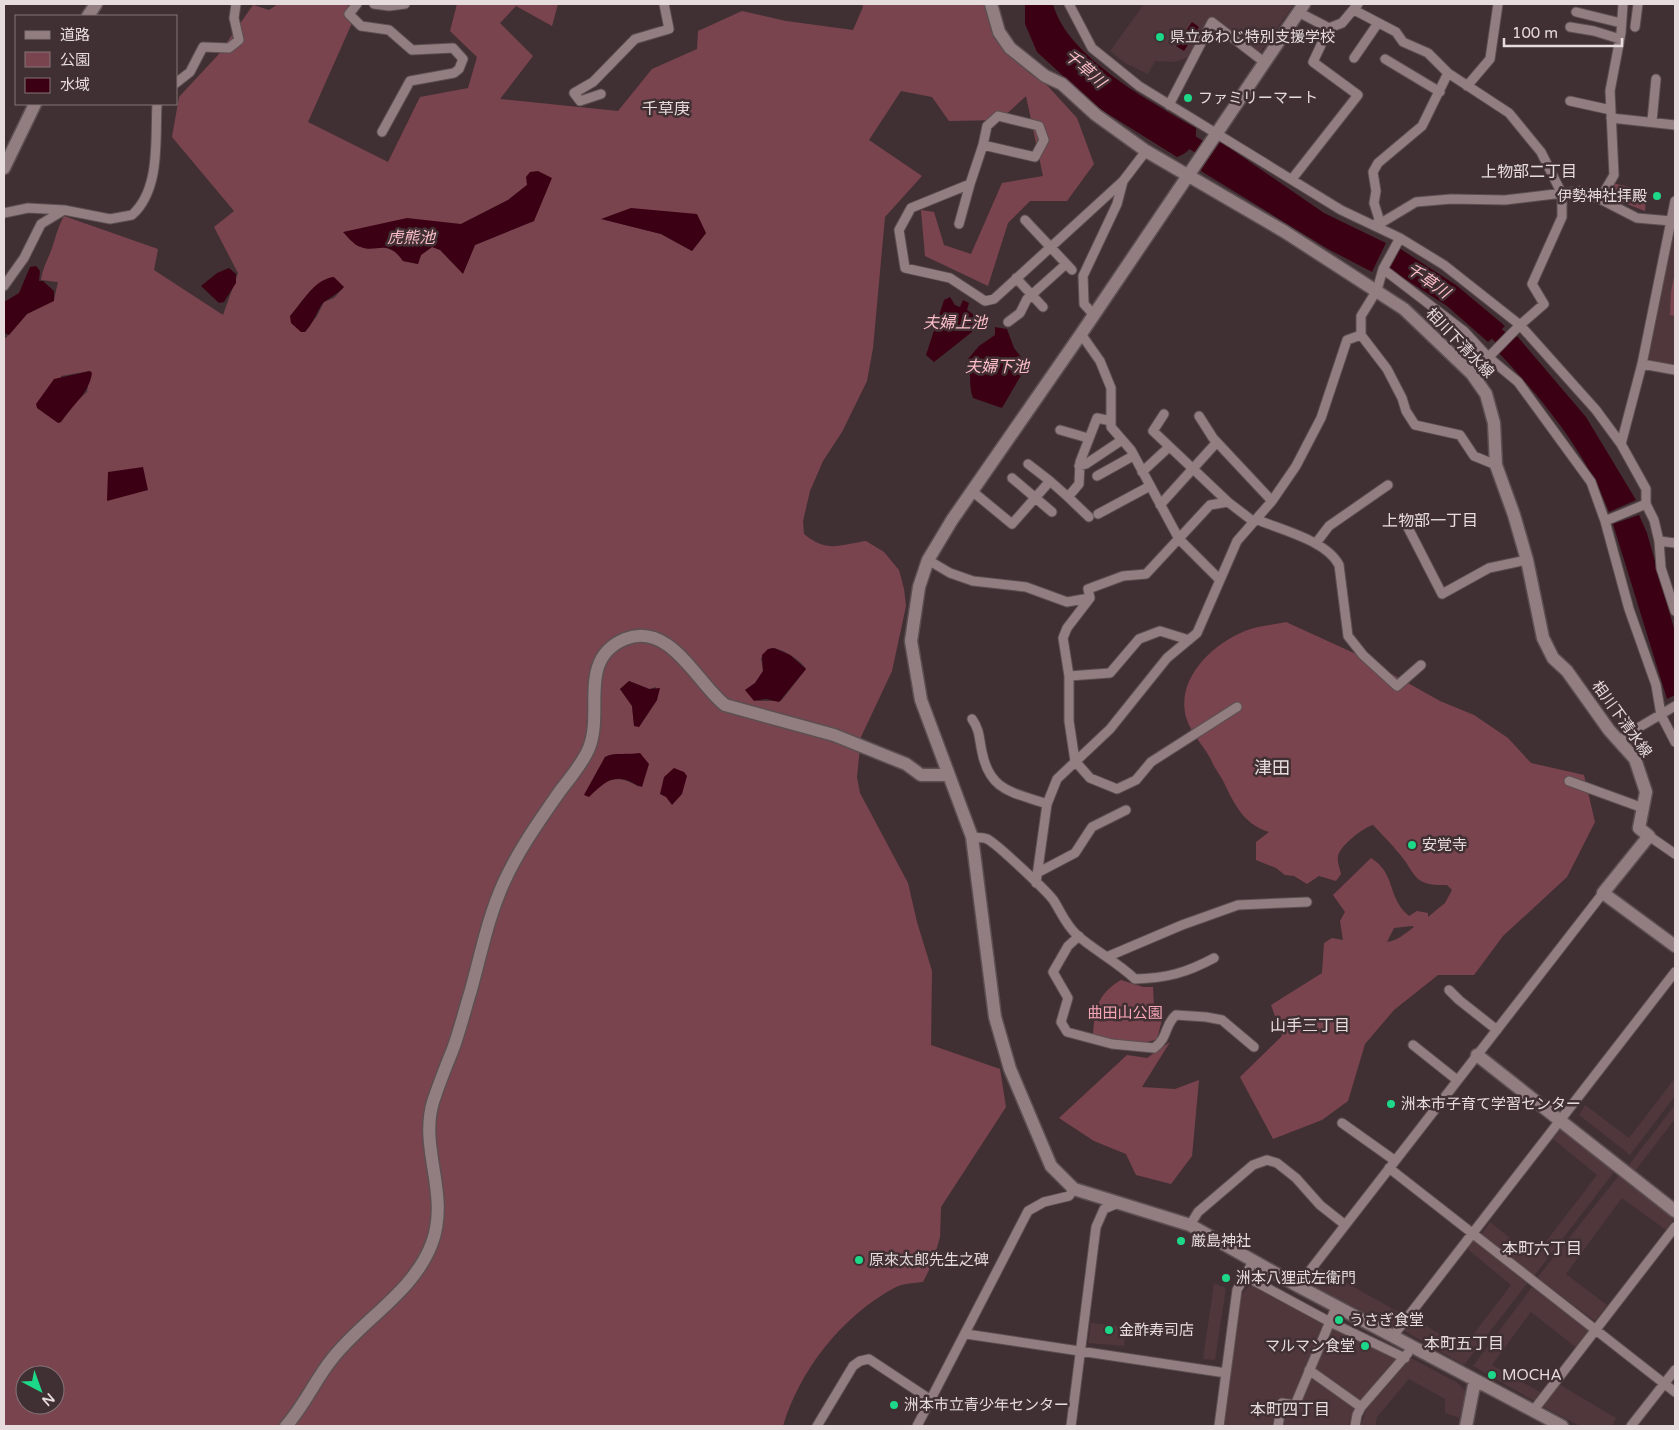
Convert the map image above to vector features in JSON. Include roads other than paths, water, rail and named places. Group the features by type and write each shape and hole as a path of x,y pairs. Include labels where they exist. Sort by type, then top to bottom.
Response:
{"street":[{"path":"89,15 96,4"},
{"path":"178,81 190,72 203,47 229,48 238,40 234,18 236,4"},
{"path":"357,4 348,14 361,26 389,30 412,50 453,48 463,59 459,69 454,73 410,81 382,132"},
{"path":"374,4 389,6 405,4"},
{"path":"601,94 580,101 574,93 593,82 635,39 668,29 664,4"},
{"name":"相川下清水線","path":"991,4 999,32 1010,48 1045,76 1062,84 1096,116 1146,151 1188,174 1404,309 1472,374 1486,394 1494,423 1496,465 1528,560 1543,638 1553,658 1567,672 1619,742 1635,759 1646,792 1639,828 1649,836"},
{"path":"1069,4 1092,48 1139,86 1341,210 1400,238 1444,265 1520,325 1585,396 1621,444 1646,490 1646,504 1654,520 1659,541 1661,568 1675,612"},
{"path":"1467,86 1490,59 1498,4"},
{"path":"1600,198 1614,175 1610,90 1620,39 1623,4"},
{"path":"1635,28 1638,4"},
{"path":"1292,179 1358,95 1313,62 1329,28 1342,23 1356,7 1378,23 1396,32 1403,42 1428,53 1448,73 1510,113 1541,152 1562,194 1562,217 1532,284 1544,304 1520,325 1472,374"},
{"path":"1329,28 1301,8 1264,62 1094,315 972,491 928,560 918,587 911,641 921,700 972,837 995,1017 1001,1044 1051,1166 1074,1189 1116,1204 1190,1225 1298,1286 1562,1426"},
{"path":"1576,12 1621,23"},
{"path":"1169,105 1212,22 1264,62"},
{"path":"1354,58 1378,23"},
{"path":"1570,27 1594,30 1620,39"},
{"path":"1385,59 1440,92"},
{"path":"1376,226 1379,220 1374,203 1376,191 1373,172 1378,164 1422,126 1448,73"},
{"path":"1652,121 1656,79"},
{"path":"1570,101 1611,114 1675,125"},
{"path":"4,168 35,105"},
{"path":"4,213 28,208 64,210 110,219 132,215 138,210 146,196 152,174 157,105"},
{"path":"959,224 987,126 998,116 1039,126 1044,140 1036,157 983,145"},
{"path":"970,184 911,208 899,230 905,268 950,278 985,301 994,299 1123,181 1146,151"},
{"path":"1094,315 1084,304 1083,276 1117,204 1123,181"},
{"path":"1376,226 1416,202 1451,199 1505,200 1580,191 1600,198 1637,218 1671,221"},
{"path":"1621,444 1642,364 1675,201"},
{"path":"4,286 24,258 41,224 64,210"},
{"path":"1008,322 1020,313 1027,299 1032,294 1069,267 1026,220"},
{"path":"1400,238 1382,272 1376,290 1360,316 1361,335 1387,369 1402,398 1406,411 1416,425 1460,436 1474,456 1496,465"},
{"path":"1382,272 1464,331 1488,357 1518,382 1591,482 1605,521 1629,609 1656,685 1661,715 1675,742"},
{"path":"1016,278 1043,307"},
{"path":"1081,334 1100,361 1111,388 1112,428 1133,456 1179,539 1220,580"},
{"path":"1036,884 1048,804 1057,778 1110,729 1168,658 1197,632 1236,541 1272,501 1296,466 1321,418 1347,340 1361,335"},
{"path":"1642,364 1675,370"},
{"path":"1164,414 1153,432 1228,502 1256,521 1316,543 1328,550 1339,565 1347,634 1363,655 1397,686 1421,665"},
{"path":"1199,416 1216,442 1272,501"},
{"path":"1068,497 1079,484 1079,466 1097,418 1111,421"},
{"path":"1060,430 1088,438"},
{"path":"1079,466 1086,464 1122,440"},
{"path":"1160,505 1216,442"},
{"path":"1142,472 1169,447"},
{"path":"1097,476 1133,456"},
{"path":"1028,464 1068,497 1094,515 1150,486"},
{"path":"1012,478 1052,512"},
{"path":"972,491 1012,524 1050,481"},
{"path":"1316,543 1328,526 1388,485"},
{"path":"1090,598 1088,589 1123,576 1146,574 1210,505 1228,502"},
{"path":"1605,521 1646,504"},
{"path":"1402,518 1442,594 1489,568 1528,560"},
{"path":"1659,541 1675,543"},
{"path":"928,560 950,574 974,581 1026,587 1067,602 1090,598"},
{"path":"1090,598 1067,628 1063,638 1069,676 1069,721 1075,760 1090,778 1117,789 1136,780 1151,762 1237,707"},
{"path":"1069,676 1110,673 1139,639 1160,631 1189,640"},
{"path":"286,1426 333,1358 356,1332 417,1273 432,1243 439,1211 439,1194 430,1142 432,1105 454,1047 484,936 503,884 522,846 589,750 595,728 594,688 605,653 627,638 638,636 658,640 669,645 681,656 714,696 725,705 834,735 906,764 921,775 948,775"},
{"path":"1619,742 1626,735 1675,706"},
{"path":"972,718 979,728 984,762 996,784 1048,804"},
{"path":"1569,781 1643,808"},
{"path":"1037,873 1075,853 1092,827 1126,810"},
{"path":"1298,1286 1344,1224 1649,836 1675,854"},
{"path":"972,837 987,839 999,846 1036,884 1045,889 1054,901 1063,920 1078,936 1109,956 1135,979 1167,978 1192,970 1214,958"},
{"path":"1603,893 1675,946"},
{"path":"1109,956 1238,905 1307,902"},
{"path":"1078,936 1068,946 1053,972 1068,998 1060,1022 1067,1032 1112,1044 1154,1048 1164,1041 1170,1020 1176,1015 1206,1017 1222,1020 1254,1047"},
{"path":"1393,1336 1675,972"},
{"path":"1449,990 1458,1000 1496,1030"},
{"path":"1413,1044 1457,1080"},
{"path":"1477,1055 1675,1211"},
{"path":"1342,1123 1472,1234 1675,1392"},
{"path":"1190,1225 1198,1212 1253,1165 1267,1160 1277,1163 1296,1178 1320,1205 1344,1224"},
{"path":"917,1426 1028,1211 1044,1202 1069,1196 1074,1189"},
{"path":"1071,1426 1082,1351 1096,1227 1104,1208 1116,1204"},
{"path":"1533,1411 1675,1227"},
{"path":"1219,1426 1237,1290 1254,1260"},
{"path":"1245,1276 1330,1322 1405,1358"},
{"path":"1278,1426 1282,1403 1295,1406 1334,1312"},
{"path":"966,1334 1226,1373"},
{"path":"1355,1426 1361,1407 1405,1358 1412,1346"},
{"path":"817,1426 853,1366 860,1360 869,1359 931,1400"},
{"path":"1309,1370 1361,1407"},
{"path":"1631,1426 1675,1370"},
{"path":"1466,1426 1475,1380"}],"water":[{"path":"1025,4 1053,4 1061,23 1075,42 1093,60 1135,91 1196,128 1194,142 1189,150 1177,157 1097,107 1037,52 1025,24"},
{"path":"1192,22 1199,27 1184,51 1176,46"},
{"path":"1221,142 1324,213 1386,243 1372,272 1328,249 1201,171 1199,163 1210,147"},
{"name":"虎熊池","path":"538,171 552,178 534,221 475,245 463,274 440,250 432,247 421,255 418,264 403,261 397,254 386,248 371,249 358,246 343,232 407,218 461,224 508,200 527,185 526,177 530,172"},
{"path":"631,208 697,214 706,233 692,251 661,234 601,219"},
{"path":"1399,248 1456,285 1505,326 1488,342 1447,306 1388,268"},
{"path":"36,266 40,271 39,281 43,281 54,291 54,301 27,314 9,335 4,333 4,302 19,293 30,267"},
{"path":"229,268 236,274 236,283 224,302 219,303 201,286 217,273"},
{"path":"334,277 344,287 322,304 308,329 305,332 301,332 291,323 290,316 314,287 320,282"},
{"name":"夫婦上池","path":"950,297 955,305 960,307 963,300 969,303 967,310 980,319 982,324 934,362 926,355 944,300"},
{"name":"夫婦下池","path":"995,327 1007,329 1014,348 1027,365 1002,408 973,398 968,359 979,346 995,335"},
{"path":"1517,336 1586,417 1636,500 1609,512 1588,468 1575,447 1547,408 1498,352"},
{"path":"90,371 92,373 87,387 80,399 61,422 58,423 37,408 36,404 54,379"},
{"path":"143,467 148,490 107,501 108,472"},
{"path":"1639,515 1647,533 1675,632 1675,695 1667,699 1613,524"},
{"path":"774,648 790,655 806,669 779,702 766,699 754,701 745,690 755,683 763,671 762,655 768,649"},
{"path":"629,681 649,689 660,688 657,700 639,727 634,726 632,706 620,689"},
{"path":"640,753 649,764 642,787 618,779 598,788 589,797 584,795 605,757 608,755"},
{"path":"674,768 684,772 687,776 682,794 672,805 666,797 660,794 664,777"}],"waterway":[{"name":"千草川","path":"1177,133 1214,156"},
{"name":"千草川","path":"1483,321 1515,351"}],"place":[{"name":"県立あわじ特別支援学校","path":"1160,37"},
{"name":"ファミリーマート","path":"1188,98"},
{"name":"伊勢神社拝殿","path":"1657,196"},
{"name":"安覚寺","path":"1412,845"},
{"name":"洲本市子育て学習センター","path":"1391,1104"},
{"name":"厳島神社","path":"1181,1241"},
{"name":"原來太郎先生之碑","path":"859,1260"},
{"name":"洲本八狸武左衛門","path":"1226,1278"},
{"name":"うさぎ食堂","path":"1339,1320"},
{"name":"金酢寿司店","path":"1109,1330"},
{"name":"マルマン食堂","path":"1365,1346"},
{"name":"MOCHA","path":"1492,1375"},
{"name":"洲本市立青少年センター","path":"894,1405"}],"district":[{"name":"千草庚","path":"666,109"},
{"name":"上物部二丁目","path":"1529,172"},
{"name":"上物部一丁目","path":"1430,521"},
{"name":"津田","path":"1272,768"},
{"name":"山手三丁目","path":"1310,1026"},
{"name":"本町六丁目","path":"1542,1249"},
{"name":"本町五丁目","path":"1464,1344"},
{"name":"本町四丁目","path":"1290,1410"}],"park label":[{"name":"曲田山公園","path":"1125,1013"}]}
